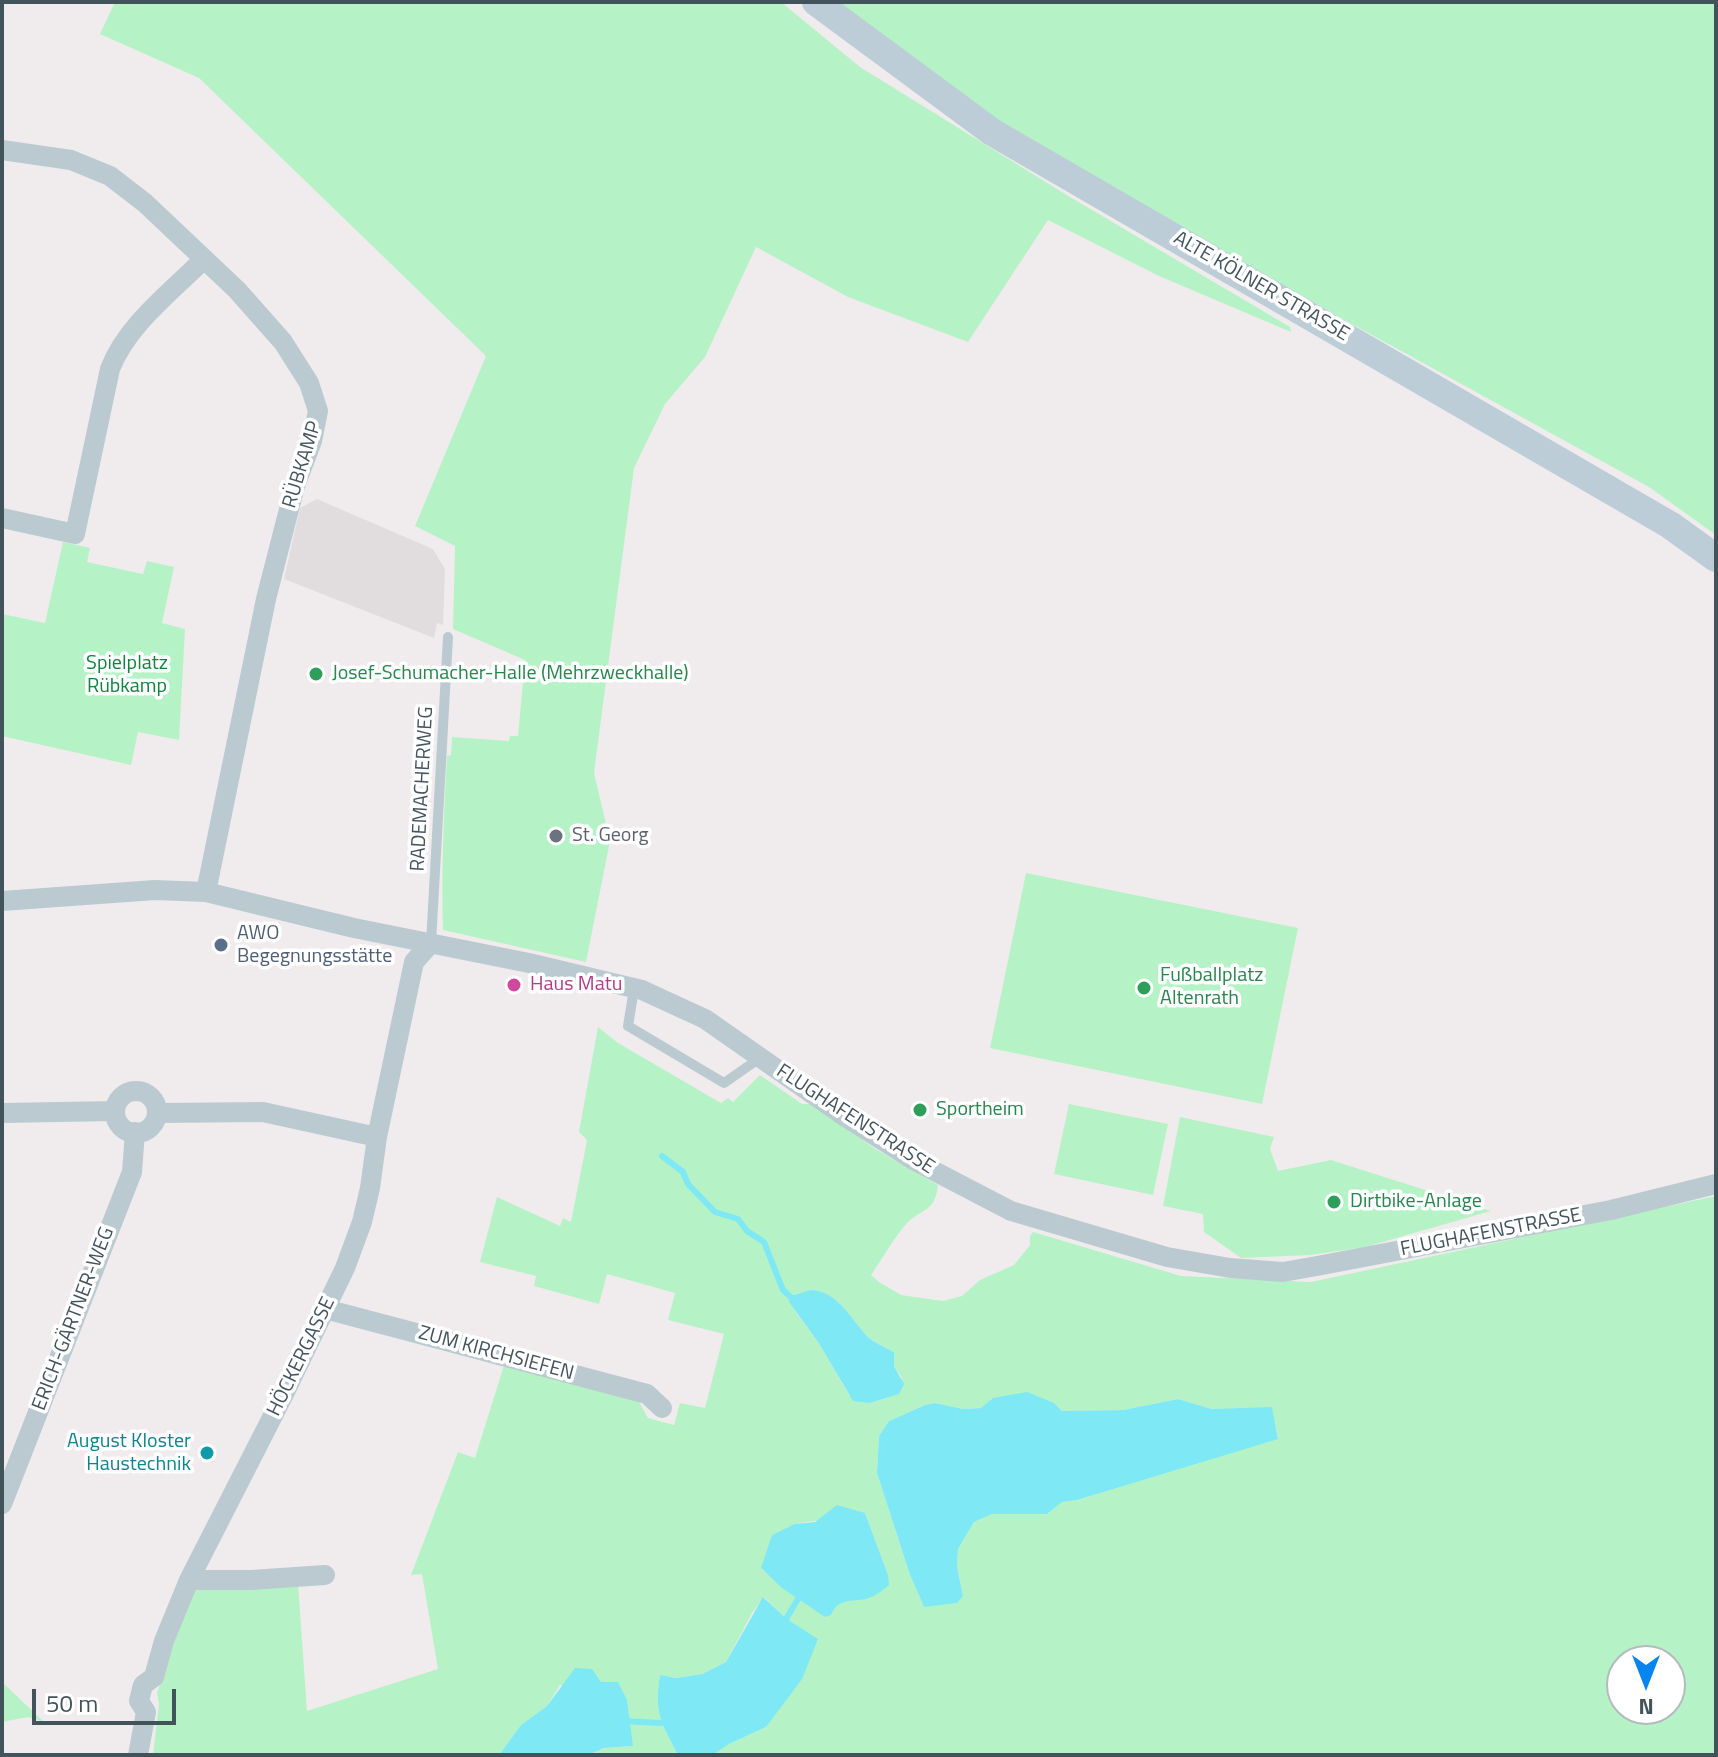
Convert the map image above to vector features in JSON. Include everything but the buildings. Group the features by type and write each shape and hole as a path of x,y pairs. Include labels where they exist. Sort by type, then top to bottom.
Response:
{"main road":[{"name":"ALTE KÖLNER STRASSE","path":"816,2 992,132 1670,525 1716,558"}],"street":[{"name":"RÜBKAMP","path":"2,150 71,160 110,176 145,203 237,290 283,342 309,383 318,411 266,599 206,892"},
{"path":"2,518 75,534 110,369 117,351 204,259"},
{"name":"FLUGHAFENSTRASSE","path":"2,901 155,890 206,892 634,989 685,1008 915,1161 1011,1211 1167,1257 1230,1268 1283,1272 1611,1210 1716,1184"},
{"name":"HÖCKERGASSE","path":"138,1755 146,1712 139,1701 143,1685 154,1677 164,1641 189,1580 345,1268 362,1222 414,962 431,943"},
{"path":"140,1091 151,1097 157,1113 151,1126 135,1132 123,1128 115,1111 123,1095 140,1091"},
{"path":"2,1113 115,1111"},
{"path":"157,1113 263,1112 377,1137"},
{"name":"ERICH-GÄRTNER-WEG","path":"2,1504 132,1172 135,1132"},
{"name":"ZUM KIRCHSIEFEN","path":"325,1309 647,1394 662,1408"},
{"path":"189,1580 325,1575"}],"lane":[{"name":"RADEMACHERWEG","path":"431,943 448,637"},
{"path":"634,989 628,1026 724,1083 760,1058"}],"shaded area":[{"path":"317,499 433,549 445,569 443,625 437,623 434,638 284,579 300,508"}],"green space":[{"path":"115,2 781,2 860,67 1070,197 1290,327 1291,332 1159,276 1048,220 968,342 848,297 756,247 705,357 665,404 634,468 594,773 610,841 586,962 443,930 447,756 451,755 452,737 509,741 510,736 518,736 525,660 453,629 455,546 415,526 486,356 199,78 100,34"},
{"path":"838,2 1716,2 1716,535 1649,487 1219,251 1014,133"},
{"name":"Spielplatz Rübkamp","path":"63,542 90,548 87,562 143,574 147,561 174,567 162,623 185,629 179,740 138,732 131,765 2,736 2,614 45,623"},
{"name":"Fußballplatz Altenrath","path":"1026,873 1298,928 1262,1104 990,1048"},
{"path":"598,1027 618,1043 721,1103 728,1098 733,1102 760,1075 802,1104 811,1104 877,1150 938,1185 931,1205 908,1222 871,1275 901,1295 943,1301 962,1296 980,1280 1014,1265 1030,1245 1033,1232 1181,1276 1311,1282 1716,1196 1716,1755 713,1755 766,1727 818,1640 787,1619 764,1597 726,1662 702,1674 676,1678 660,1675 660,1717 678,1755 588,1755 604,1748 632,1746 627,1700 560,1685 547,1706 521,1725 499,1755 153,1755 159,1703 157,1693 192,1590 298,1583 307,1711 438,1669 422,1574 411,1575 458,1452 475,1458 505,1362 637,1398 648,1418 674,1425 680,1403 705,1408 724,1334 668,1320 675,1293 607,1274 599,1304 534,1286 536,1276 480,1262 497,1197 560,1226 563,1218 571,1222 587,1140 579,1132","holes":["810,1290 819,1291 835,1300 870,1338 894,1352 894,1366 902,1378 887,1398 870,1403 849,1395 818,1342 795,1311 791,1296","993,1398 1054,1403 1062,1411 1123,1410 1178,1399 1212,1409 1272,1408 1278,1438 1062,1502 1047,1514 992,1514 974,1522 958,1549 957,1567 963,1596 924,1607 910,1575 877,1473 879,1436 889,1421 925,1405 935,1403 963,1409 982,1408","865,1513 888,1575 865,1599 842,1601 835,1606 810,1607 761,1569 795,1524"]},
{"path":"1069,1104 1168,1124 1153,1195 1054,1174"},
{"name":"Dirtbike-Anlage","path":"1180,1117 1274,1137 1270,1149 1278,1171 1331,1160 1491,1211 1365,1247 1311,1255 1241,1258 1204,1232 1203,1214 1163,1206"},
{"path":"2,1682 44,1722 28,1717 2,1722"}],"water":[{"path":"810,1290 820,1291 835,1300 867,1336 894,1352 894,1366 904,1384 899,1394 870,1403 853,1401 818,1342 789,1302 791,1296"},
{"path":"1027,1392 1054,1403 1062,1411 1123,1410 1178,1399 1212,1409 1272,1407 1278,1439 1062,1502 1047,1514 992,1514 974,1522 958,1549 957,1567 963,1596 957,1603 924,1607 910,1575 877,1473 879,1436 889,1421 925,1405 935,1403 963,1409 981,1408 993,1398"},
{"path":"837,1505 865,1513 889,1585 869,1598 841,1603 831,1615 825,1617 782,1588 761,1568 772,1535 795,1524 815,1522"},
{"path":"763,1597 787,1619 818,1639 802,1679 766,1727 713,1755 678,1755 658,1708 660,1675 676,1678 702,1674 726,1662"},
{"path":"575,1668 592,1669 601,1682 618,1682 627,1700 633,1746 604,1748 588,1755 499,1755 521,1725 547,1706"}],"waterway":[{"path":"662,1156 683,1172 688,1184 715,1212 738,1219 747,1231 764,1242 783,1290 794,1300"},
{"path":"783,1624 798,1599 804,1595"},
{"path":"624,1721 661,1723 668,1720"}],"place":[{"name":"Josef-Schumacher-Halle (Mehrzweckhalle)","path":"316,674"},
{"name":"St. Georg","path":"556,836"},
{"name":"AWO Begegnungsstätte","path":"221,945"},
{"name":"Haus Matu","path":"514,985"},
{"name":"Fußballplatz Altenrath","path":"1144,988"},
{"name":"Sportheim","path":"920,1110"},
{"name":"Dirtbike-Anlage","path":"1334,1202"},
{"name":"August Kloster Haustechnik","path":"207,1453"}]}
